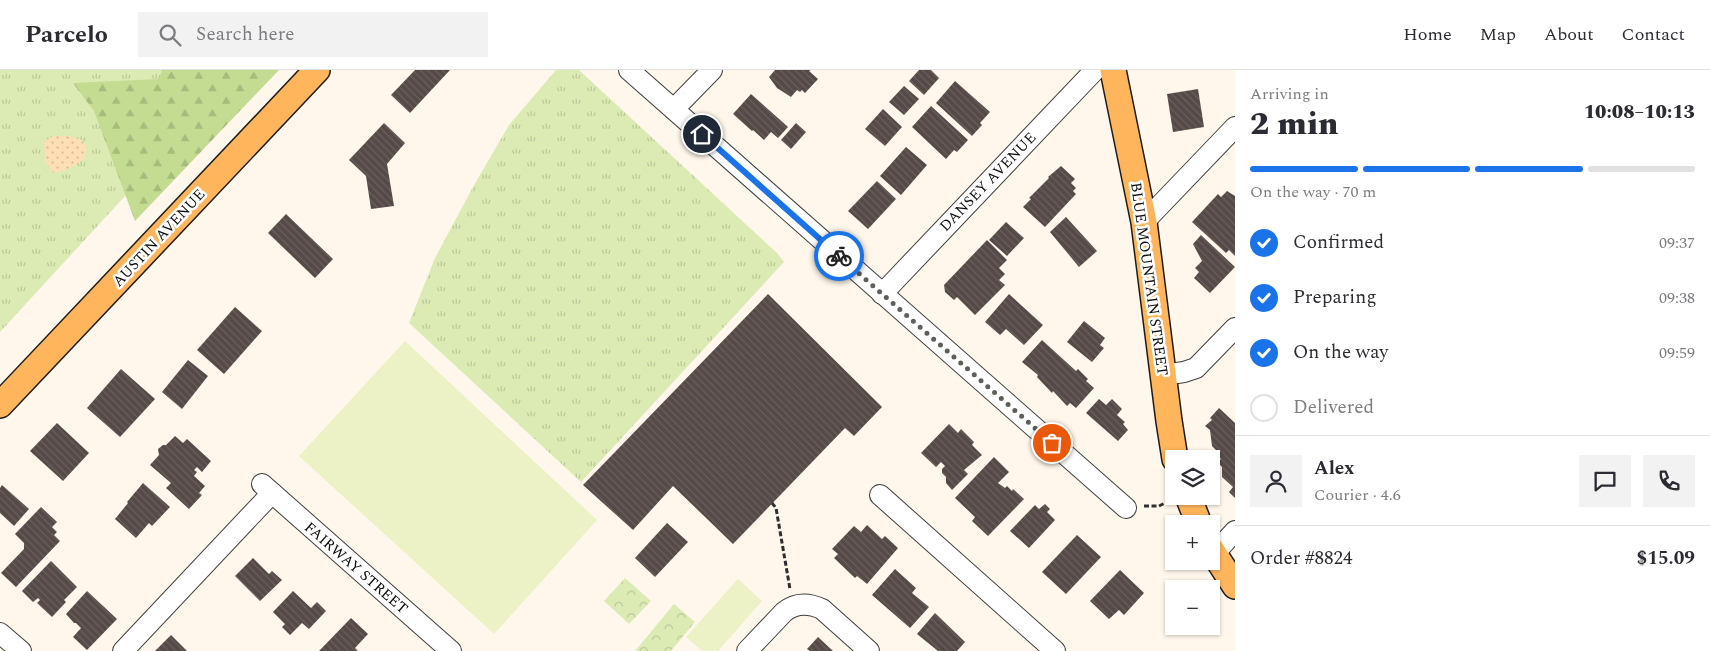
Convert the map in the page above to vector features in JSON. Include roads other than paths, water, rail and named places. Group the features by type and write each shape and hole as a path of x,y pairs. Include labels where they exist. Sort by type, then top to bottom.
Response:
{"main road":[{"name":"AUSTIN AVENUE","path":"0,405 317,70"},
{"name":"BLUE MOUNTAIN STREET","path":"1113,70 1144,222 1168,421 1174,450"},
{"path":"1220,563 1235,586"}],"street":[{"path":"630,70 1126,508"},
{"path":"674,109 712,70"},
{"name":"DANSEY AVENUE","path":"882,294 1094,70"},
{"path":"1144,222 1235,127"},
{"path":"1163,375 1196,368 1235,328"},
{"name":"FAIRWAY STREET","path":"122,651 267,489 451,651"},
{"path":"880,495 1055,651"},
{"path":"1220,544 1235,531"},
{"path":"747,651 797,598 822,610 869,651"},
{"path":"0,634 21,651"}]}
